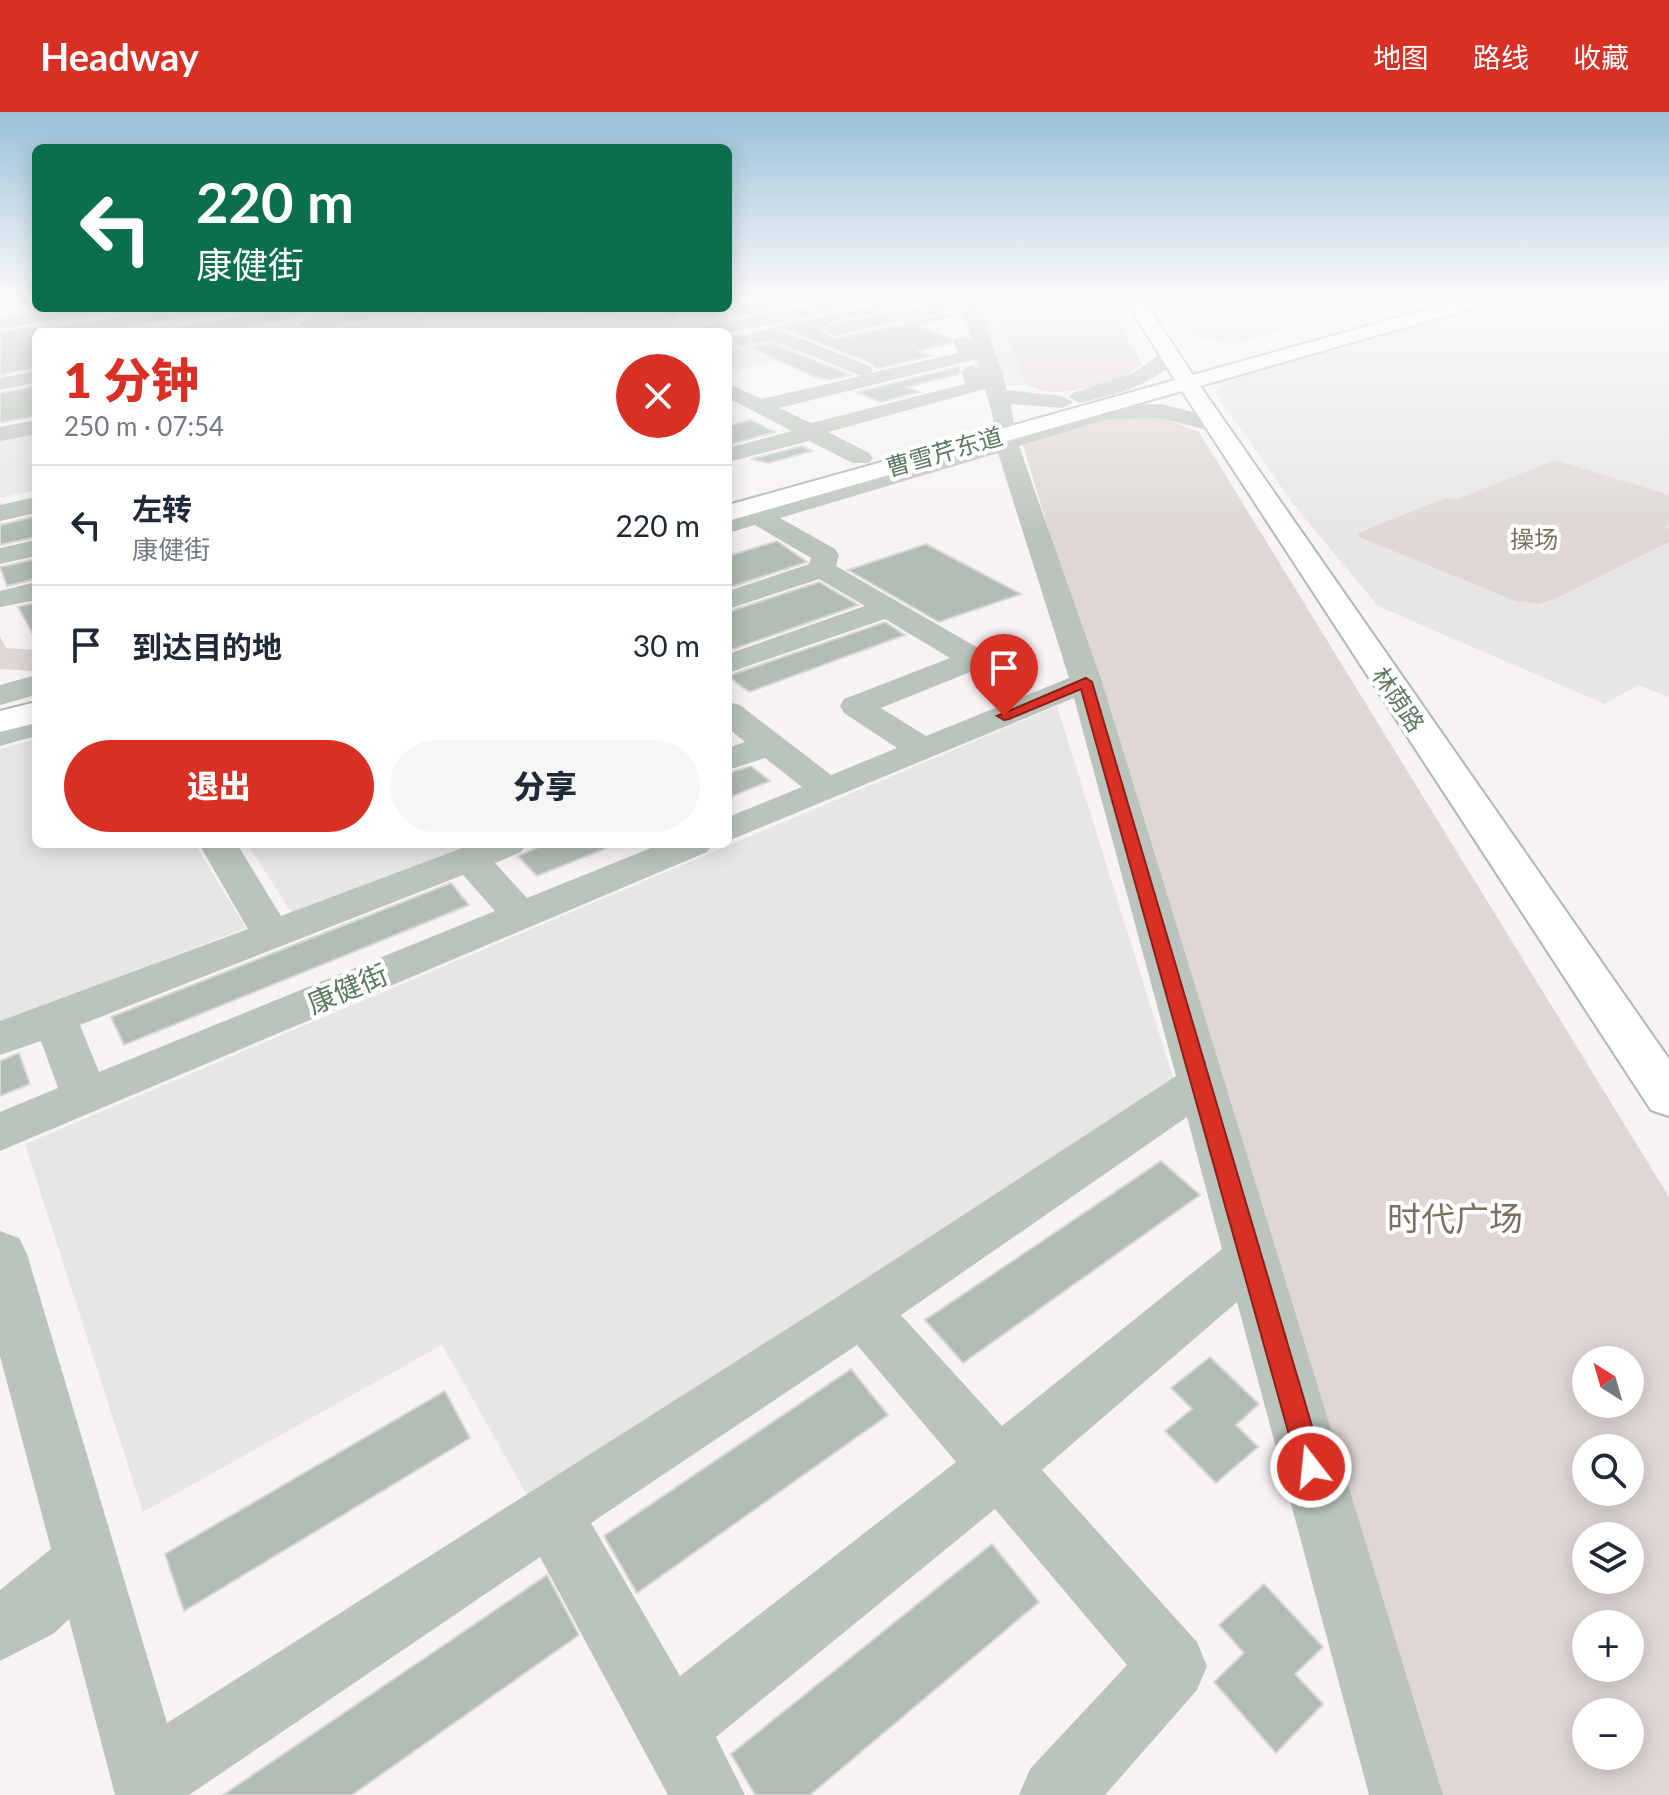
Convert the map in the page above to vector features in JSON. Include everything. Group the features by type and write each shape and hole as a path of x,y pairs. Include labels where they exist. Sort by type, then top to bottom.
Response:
{"main road":[{"name":"曹雪芹东道","path":"732,512 1003,424 1091,409 1186,378"},
{"name":"曹雪芹东道","path":"732,504 1003,424 1186,378"},
{"name":"林荫路","path":"1186,378 1214,425 1669,1097"},
{"path":"1091,409 1131,405 1169,406 1199,416 1214,425"},
{"path":"0,711 32,702"},
{"path":"0,722 32,713"}],"street":[{"path":"0,384 32,378"},
{"path":"758,412 880,378"},
{"path":"732,454 976,387 973,378"},
{"path":"982,378 1003,424 1086,682 1406,1795"},
{"path":"732,524 1062,402 1140,378"},
{"path":"832,389 883,411"},
{"path":"732,393 758,412 810,432 861,458"},
{"path":"732,494 861,458 1003,424 1125,411 1162,411 1214,425"},
{"path":"0,434 32,428"},
{"path":"0,513 32,506"},
{"path":"758,516 825,555 822,569"},
{"path":"0,556 32,549"},
{"path":"732,599 822,569 974,659 856,706 923,749"},
{"path":"5,603 32,593"},
{"path":"732,663 888,608"},
{"path":"732,828 1086,682"},
{"path":"0,695 32,686"},
{"path":"732,715 827,789"},
{"path":"0,736 32,727"},
{"path":"732,758 770,744"},
{"path":"220,848 272,935"},
{"path":"0,1039 498,848"},
{"name":"康健街","path":"0,1132 684,848"},
{"path":"470,859 521,916"},
{"path":"55,1018 85,1097"},
{"path":"0,1254 149,1786 551,1514 862,1311 1201,1083"},
{"path":"671,1728 999,1467 1250,1258"},
{"path":"862,1311 1173,1666 1056,1795"},
{"path":"551,1514 708,1795"},
{"path":"0,1627 29,1610 86,1562"}],"shaded area":[{"path":"979,378 1024,378 1027,385 982,386"},
{"path":"1230,378 1669,378 1669,697 1638,685 1604,704 1378,606 1294,505 1215,392 1219,384"},
{"path":"32,433 32,491 0,498 0,439"},
{"path":"1057,706 1177,1091 530,1500 442,1345 143,1512 25,1144 722,848 732,848 732,844"},
{"path":"32,740 32,848 197,848 246,928 0,1023 0,749"},
{"path":"250,848 466,848 293,915"}],"green space":[{"path":"1024,378 1118,378 1067,391 1054,392 1027,385"},
{"name":"时代广场","path":"1122,415 1163,418 1199,432 1669,1197 1669,1795 1429,1795 1023,445"},
{"name":"操场","path":"1555,460 1669,495 1669,524 1665,527 1669,529 1669,542 1555,599 1538,604 1516,601 1357,536 1438,501 1447,498 1455,500"},
{"path":"0,636 6,648 32,650 32,671 0,669"}],"building":[{"path":"915,378 945,378 907,387 920,392 880,402 857,392"},
{"path":"32,387 32,417 0,423 0,393"},
{"path":"751,420 775,432 732,444 732,425"},
{"path":"802,446 812,451 769,463 751,459"},
{"path":"32,517 32,538 0,545 0,525"},
{"path":"777,541 807,562 732,587 732,555"},
{"path":"926,544 1021,594 939,622 848,570"},
{"path":"32,560 32,580 7,586 0,567"},
{"path":"819,582 858,605 732,650 732,611"},
{"path":"32,604 32,633 18,607"},
{"path":"885,622 905,635 749,692 732,679 732,675"},
{"path":"751,766 770,781 732,796 732,772"},
{"path":"536,848 607,848 537,876 518,856"},
{"path":"451,883 469,905 124,1045 111,1017"},
{"path":"19,1053 30,1084 0,1096 0,1061"},
{"path":"1161,1161 1200,1195 963,1363 925,1320"},
{"path":"1210,1357 1259,1404 1236,1425 1258,1447 1216,1483 1165,1431 1192,1409 1171,1388"},
{"path":"851,1369 888,1415 637,1593 604,1536"},
{"path":"445,1391 470,1438 184,1611 165,1554"},
{"path":"992,1544 1039,1602 810,1795 755,1795 731,1754"},
{"path":"547,1575 579,1635 352,1795 223,1795"},
{"path":"1264,1584 1323,1647 1295,1674 1323,1704 1276,1753 1214,1682 1244,1653 1219,1625"}],"route":[{"path":"1004,716 1086,682 1311,1467"}]}
